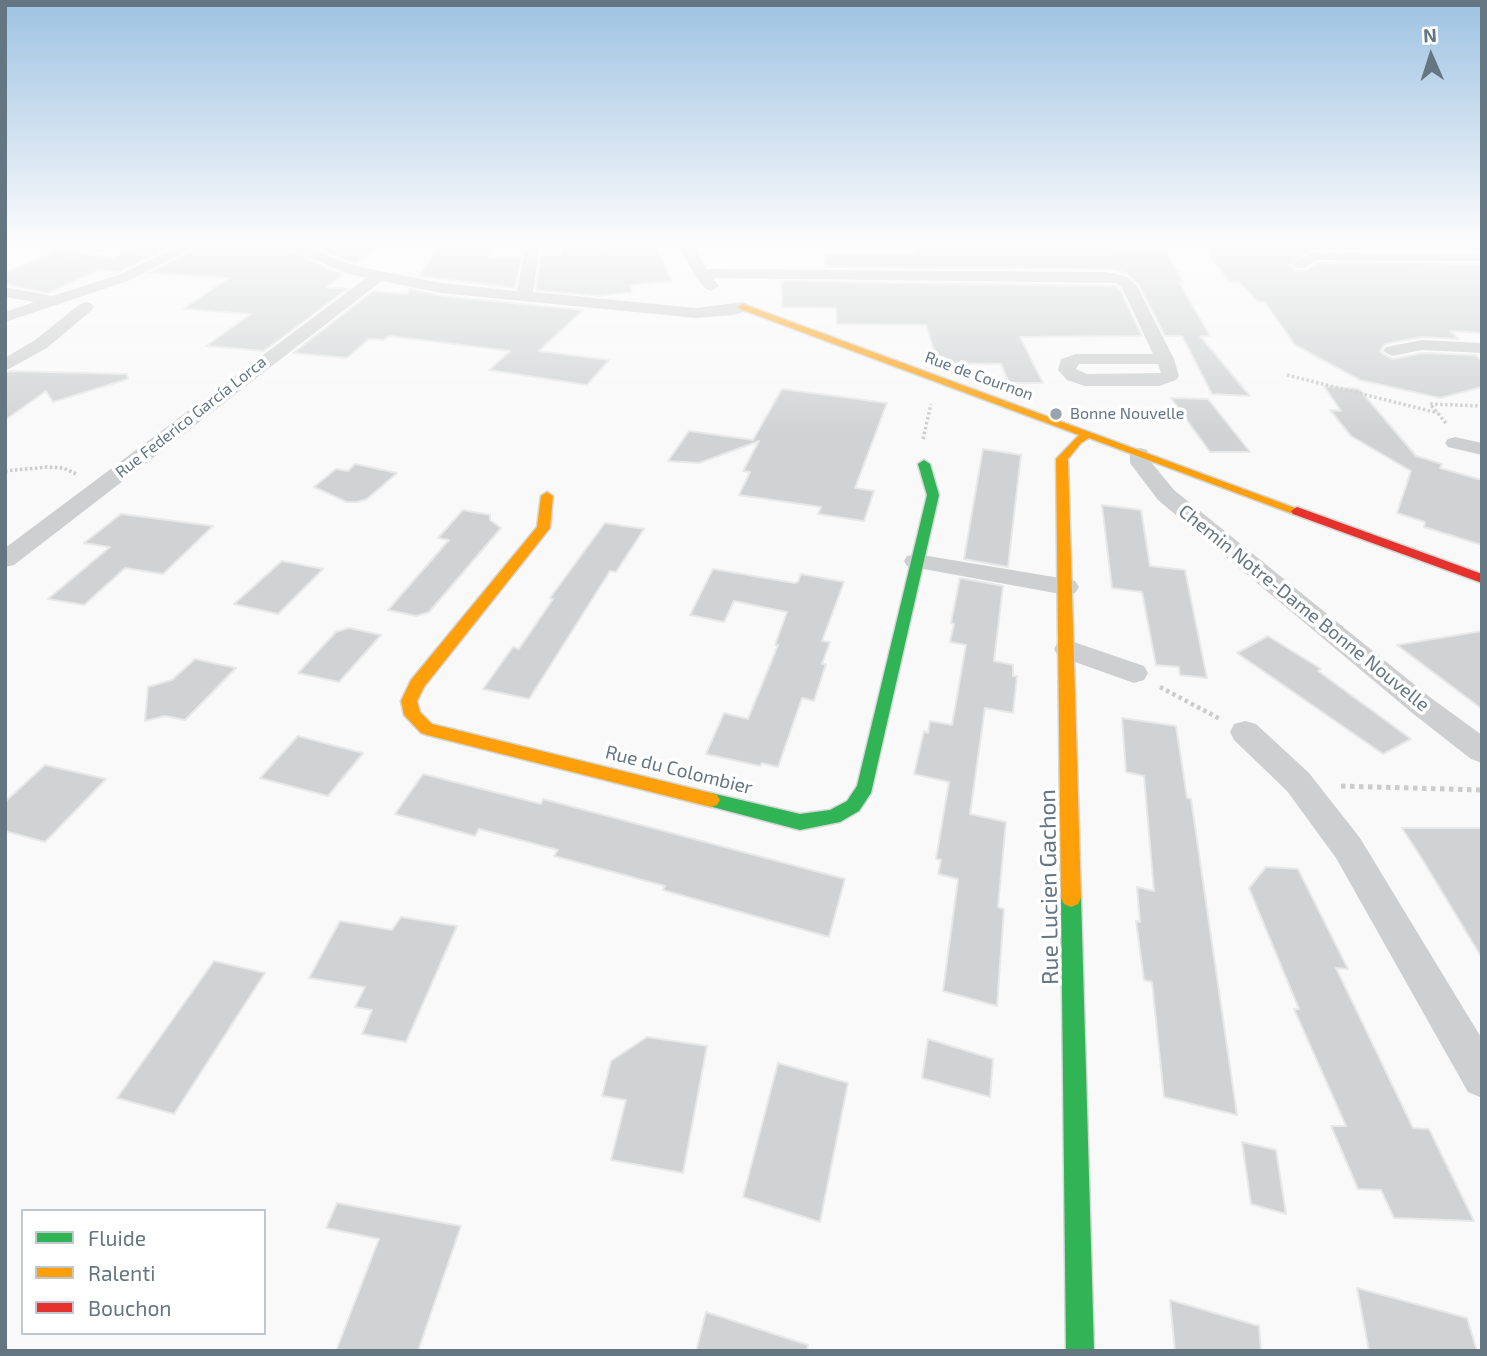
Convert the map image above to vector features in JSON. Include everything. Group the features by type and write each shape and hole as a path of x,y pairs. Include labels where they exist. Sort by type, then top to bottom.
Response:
{"street":[{"path":"5,317 34,308"},
{"path":"5,366 41,344 84,308"},
{"name":"Rue Federico García Lorca","path":"5,560 334,308"},
{"path":"645,308 696,313 739,308"},
{"name":"Rue de Cournon","path":"746,308 1482,579"},
{"path":"1140,308 1165,359 1170,376 1159,380 1085,380 1073,376 1067,370 1067,363 1076,359 1165,359"},
{"path":"1392,351 1422,345 1482,348"},
{"name":"Rue Lucien Gachon","path":"1080,1351 1068,649 1062,459 1077,441 1088,434"},
{"path":"1455,443 1482,449"},
{"name":"Chemin Notre-Dame Bonne Nouvelle","path":"1140,454 1140,463 1166,495 1421,705 1482,751"},
{"name":"Rue du Colombier","path":"547,496 543,528 417,684 409,701 412,715 427,729 800,822 834,817 853,806 865,788 933,495 924,464"},
{"path":"916,561 1066,587"},
{"path":"1068,649 1134,673"},
{"path":"1245,732 1298,782 1348,848 1482,1078"}],"path":[{"path":"1287,375 1438,413"},
{"path":"924,464 923,438 934,394 950,384"},
{"path":"1455,443 1446,423 1430,404 1482,406"},
{"path":"5,471 64,468 74,471 94,492"},
{"path":"1134,673 1245,732"},
{"path":"1298,782 1482,790"}],"building":[{"path":"321,308 264,351 206,346 251,314 183,309"},
{"path":"351,308 566,308 583,310 539,351 609,360 587,385 489,370 510,351 389,336 384,340 369,339 347,358 293,353"},
{"path":"836,308 1129,308 1142,336 1020,337 1043,383 1009,383 1001,364 938,363 926,325 837,324"},
{"path":"1151,308 1194,308 1210,336 1200,336 1250,396 1212,394 1182,336 1165,336"},
{"path":"1269,308 1482,308 1482,333 1450,331 1459,339 1422,337 1385,344 1380,352 1393,359 1422,353 1476,355 1482,361 1482,387 1440,398 1360,380 1295,345"},
{"path":"5,373 127,374 128,379 53,402 46,391 5,420"},
{"path":"1324,386 1359,389 1416,456 1442,464 1440,468 1482,480 1482,545 1424,527 1425,522 1397,513 1411,471 1351,436 1330,410 1341,411"},
{"path":"782,389 887,403 855,488 874,491 864,521 818,514 821,507 739,495 750,472 743,471 759,441 699,463 668,461 689,431 753,440"},
{"path":"1171,398 1208,399 1250,452 1210,452"},
{"path":"983,449 1021,455 1008,567 964,559"},
{"path":"355,464 397,473 367,499 357,502 347,502 314,487 336,469 348,471"},
{"path":"1102,505 1141,510 1150,566 1185,570 1207,678 1180,675 1179,667 1156,665 1142,592 1112,588"},
{"path":"463,510 490,515 490,520 501,528 429,612 416,616 388,610 449,540 438,538"},
{"path":"121,514 213,526 163,574 125,568 84,605 48,599 110,547 84,543"},
{"path":"605,523 644,529 616,572 610,571 529,699 483,689 513,647 519,649 553,599 550,598"},
{"path":"282,561 323,569 278,614 234,604"},
{"path":"713,569 794,583 798,582 801,574 844,582 822,641 830,642 814,701 802,698 778,767 762,763 760,766 706,754 724,713 748,719 778,645 775,645 787,612 734,601 724,622 690,615"},
{"path":"960,578 1003,586 994,661 1013,665 1013,676 1017,676 1013,713 985,708 970,814 1006,822 998,907 1004,909 997,1006 943,991 958,879 938,874 941,860 936,859 949,782 914,774 924,731 928,733 930,721 952,725 966,645 950,642"},
{"path":"349,628 381,635 339,682 298,673 336,632"},
{"path":"1482,631 1482,709 1397,645"},
{"path":"1268,636 1321,669 1318,671 1411,739 1383,754 1237,653"},
{"path":"195,659 236,668 185,720 165,716 145,721 148,687 172,680"},
{"path":"1122,718 1176,726 1187,798 1191,799 1237,1115 1164,1097 1152,982 1144,980 1136,921 1140,922 1137,887 1154,891 1144,776 1126,772"},
{"path":"298,736 363,753 328,796 260,778"},
{"path":"45,765 106,779 45,842 5,831 5,802"},
{"path":"423,774 541,804 543,799 845,879 829,937 663,890 665,886 554,856 558,850 479,829 475,836 395,814"},
{"path":"1402,828 1482,828 1482,958 1424,862"},
{"path":"1266,867 1298,869 1348,969 1336,968 1413,1128 1429,1129 1474,1221 1394,1218 1381,1190 1358,1189 1331,1126 1346,1126 1294,1009 1299,1009 1249,888"},
{"path":"401,917 457,926 406,1042 362,1034 372,1010 355,1007 365,987 309,978 340,921 392,930"},
{"path":"214,961 265,973 174,1114 117,1098"},
{"path":"647,1037 707,1046 683,1173 611,1160 626,1100 602,1096 611,1061"},
{"path":"928,1039 993,1059 990,1097 922,1078"},
{"path":"778,1063 848,1083 820,1222 743,1197"},
{"path":"1242,1142 1276,1150 1286,1214 1251,1204"},
{"path":"337,1203 461,1226 418,1351 336,1351 379,1239 326,1228"},
{"path":"1357,1288 1467,1318 1477,1351 1369,1351"},
{"path":"1170,1300 1259,1326 1261,1351 1175,1351"},
{"path":"706,1312 808,1345 807,1351 696,1351"}],"traffic: fast":[{"path":"711,800 800,822 834,817 853,806 865,788 933,495 924,464"},
{"path":"1071,898 1080,1351"}],"traffic: slow":[{"path":"746,308 1297,511"},
{"path":"1071,898 1062,459 1077,441 1088,434"},
{"path":"547,496 543,528 417,684 409,701 412,715 427,729 711,800"}],"traffic: jam":[{"path":"1297,511 1482,579"}],"place":[{"name":"Bonne Nouvelle","path":"1056,414"}]}
